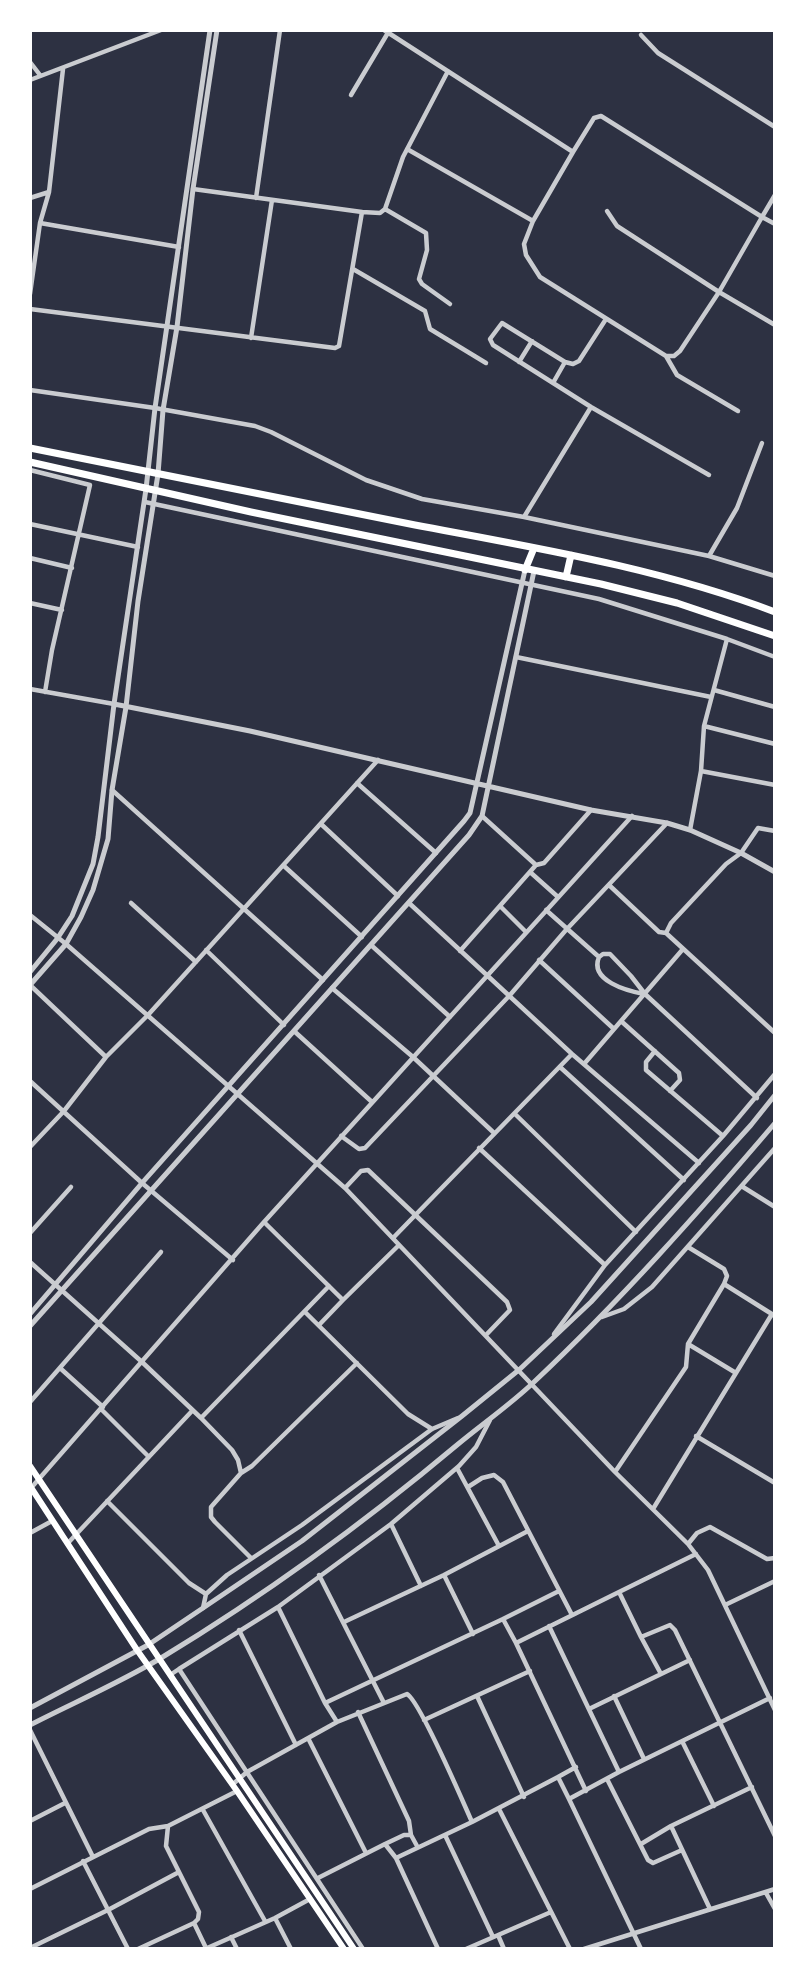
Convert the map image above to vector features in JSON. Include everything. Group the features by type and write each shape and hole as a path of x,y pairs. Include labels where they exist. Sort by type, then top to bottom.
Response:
{"highway":[{"path":"30,448 260,496 571,555 682,582 775,612"},
{"path":"30,462 566,577 677,603 775,636"},
{"path":"529,570 534,548"},
{"path":"566,577 571,555"}],"main road":[{"path":"30,1466 170,1675 236,1782 237,1791 344,1949"},
{"path":"31,1487 137,1650 236,1782 354,1949"}],"street":[{"path":"30,80 160,30"},
{"path":"106,1057 30,985 66,944 93,890 108,839 112,790 153,504 149,473 155,408 210,30"},
{"path":"30,972 72,916 93,864 145,502 158,474 163,410 218,30"},
{"path":"256,198 280,30"},
{"path":"351,95 387,31 573,152"},
{"path":"641,35 658,52 775,127"},
{"path":"30,62 40,75"},
{"path":"30,293 40,223 49,192 62,69"},
{"path":"193,189 380,213 385,209 407,149 448,71"},
{"path":"738,411 677,374 666,356 541,276 530,264 524,244 533,221 573,152 594,118 601,116 775,225"},
{"path":"407,149 533,221"},
{"path":"30,198 49,192"},
{"path":"666,356 674,356 680,351 719,292 775,195"},
{"path":"251,338 272,200"},
{"path":"385,209 426,233 427,250 419,279 450,304"},
{"path":"607,211 617,226 775,325"},
{"path":"30,309 337,347 341,343 362,212"},
{"path":"40,223 179,247"},
{"path":"353,269 425,311 430,329 486,363"},
{"path":"607,318 579,361 573,364 565,362 505,324 499,324 490,339 552,383 709,475"},
{"path":"519,362 533,341"},
{"path":"552,383 565,362"},
{"path":"30,390 155,408 262,429 366,480 422,499 524,517 709,556 775,576"},
{"path":"524,517 591,407"},
{"path":"709,556 737,508 762,443"},
{"path":"30,470 90,485 52,650 46,692"},
{"path":"145,502 599,599 775,657"},
{"path":"30,524 138,547"},
{"path":"30,558 72,569"},
{"path":"30,1314 142,1183 470,813 522,582 529,570"},
{"path":"30,1326 150,1189 372,945 469,835 482,816 531,584 529,570"},
{"path":"30,603 62,610"},
{"path":"690,830 701,771 704,726 727,639"},
{"path":"516,657 711,697"},
{"path":"30,689 250,730 591,810 667,823 690,830 741,853 775,873"},
{"path":"714,690 775,707"},
{"path":"704,726 775,744"},
{"path":"30,1147 64,1111 106,1057 148,1015 379,760"},
{"path":"701,771 775,785"},
{"path":"357,783 436,853"},
{"path":"112,790 323,980"},
{"path":"460,951 536,865 544,863 591,810"},
{"path":"482,816 536,865"},
{"path":"31,1487 40,1480 341,1136 632,816"},
{"path":"341,1136 359,1149 365,1148 667,823"},
{"path":"321,824 398,896"},
{"path":"666,933 671,923 726,864 741,853 758,828 775,831"},
{"path":"284,866 362,937"},
{"path":"530,872 558,897"},
{"path":"609,885 659,932 666,933 775,1033"},
{"path":"131,903 196,961"},
{"path":"409,903 572,1054 699,1164"},
{"path":"499,906 526,932"},
{"path":"546,910 599,957"},
{"path":"30,915 345,1188 520,1369 615,1472 688,1544 708,1570 775,1710"},
{"path":"372,945 450,1017"},
{"path":"584,1064 683,949"},
{"path":"206,950 284,1025"},
{"path":"645,994 614,986 598,971 599,957 610,954 645,994 757,1098"},
{"path":"539,960 614,1029"},
{"path":"332,988 413,1057 493,1132"},
{"path":"621,1021 681,1076 670,1091"},
{"path":"294,1031 372,1102"},
{"path":"655,1051 644,1066 646,1070 723,1136"},
{"path":"393,1238 493,1132 515,1114 572,1054"},
{"path":"560,1067 684,1180"},
{"path":"547,1344 605,1265 699,1164 775,1074"},
{"path":"30,1081 142,1183 233,1260"},
{"path":"30,1708 148,1645 302,1541 520,1369 591,1302 638,1252 775,1095"},
{"path":"515,1114 636,1233"},
{"path":"93,1857 30,1729 159,1659 234,1611 316,1555 418,1478 533,1383 598,1318 733,1173 775,1123"},
{"path":"598,1318 624,1309 652,1287 775,1148"},
{"path":"479,1149 605,1265"},
{"path":"345,1188 365,1169 509,1305 508,1313 486,1335"},
{"path":"30,1233 71,1187"},
{"path":"743,1187 775,1207"},
{"path":"264,1222 343,1300"},
{"path":"319,1325 399,1245"},
{"path":"615,1472 686,1367 688,1343 727,1276 724,1269 688,1247"},
{"path":"30,1402 161,1252"},
{"path":"30,1262 201,1418 232,1450 238,1460 240,1473"},
{"path":"653,1509 696,1436 774,1315 724,1284"},
{"path":"201,1418 329,1286"},
{"path":"304,1312 408,1415 432,1429"},
{"path":"688,1343 736,1373"},
{"path":"251,1558 211,1517 211,1511 222,1493 240,1473 253,1466 357,1363"},
{"path":"60,1367 149,1457"},
{"path":"68,1543 192,1410"},
{"path":"202,1608 206,1594 218,1582 302,1525 432,1429 462,1416"},
{"path":"170,1675 278,1607 319,1574 391,1524 457,1468 476,1447 492,1416"},
{"path":"696,1436 775,1483"},
{"path":"457,1468 499,1546"},
{"path":"468,1487 487,1476 494,1475 499,1478 572,1615"},
{"path":"107,1501 189,1583 206,1594"},
{"path":"30,1533 52,1521"},
{"path":"391,1524 421,1586"},
{"path":"688,1544 697,1533 710,1527 761,1556 775,1558"},
{"path":"344,1622 444,1575 528,1531"},
{"path":"516,1643 696,1554"},
{"path":"319,1574 384,1703"},
{"path":"444,1575 473,1634"},
{"path":"725,1605 775,1581"},
{"path":"325,1703 559,1591"},
{"path":"619,1592 661,1674"},
{"path":"278,1607 325,1703 337,1721"},
{"path":"503,1619 586,1791"},
{"path":"641,1637 670,1625 675,1630 775,1836"},
{"path":"549,1626 619,1772"},
{"path":"239,1630 296,1745"},
{"path":"589,1709 690,1660"},
{"path":"179,1669 363,1949"},
{"path":"424,1720 530,1671"},
{"path":"236,1782 247,1772 337,1721 404,1694 410,1695 472,1822"},
{"path":"478,1696 524,1797"},
{"path":"614,1696 645,1759"},
{"path":"569,1799 770,1698"},
{"path":"358,1712 409,1821 411,1835 417,1846"},
{"path":"308,1738 366,1853"},
{"path":"682,1741 714,1806"},
{"path":"396,1858 524,1797 576,1767"},
{"path":"558,1777 641,1949"},
{"path":"607,1779 648,1860 653,1863 682,1850"},
{"path":"641,1844 671,1826 752,1787"},
{"path":"30,1889 149,1829 168,1826 237,1791"},
{"path":"30,1821 65,1803"},
{"path":"499,1809 570,1949"},
{"path":"203,1810 265,1921"},
{"path":"138,1949 194,1923 199,1915 166,1846 168,1826"},
{"path":"671,1826 710,1909"},
{"path":"318,1878 404,1835 411,1835"},
{"path":"445,1835 504,1949"},
{"path":"385,1844 396,1858 438,1949"},
{"path":"83,1861 128,1949"},
{"path":"30,1948 179,1872"},
{"path":"584,1949 775,1889"},
{"path":"766,1893 775,1909"},
{"path":"194,1923 205,1949 275,1918 310,1899"},
{"path":"466,1949 551,1912"},
{"path":"275,1918 292,1949"},
{"path":"230,1937 237,1949"}]}
